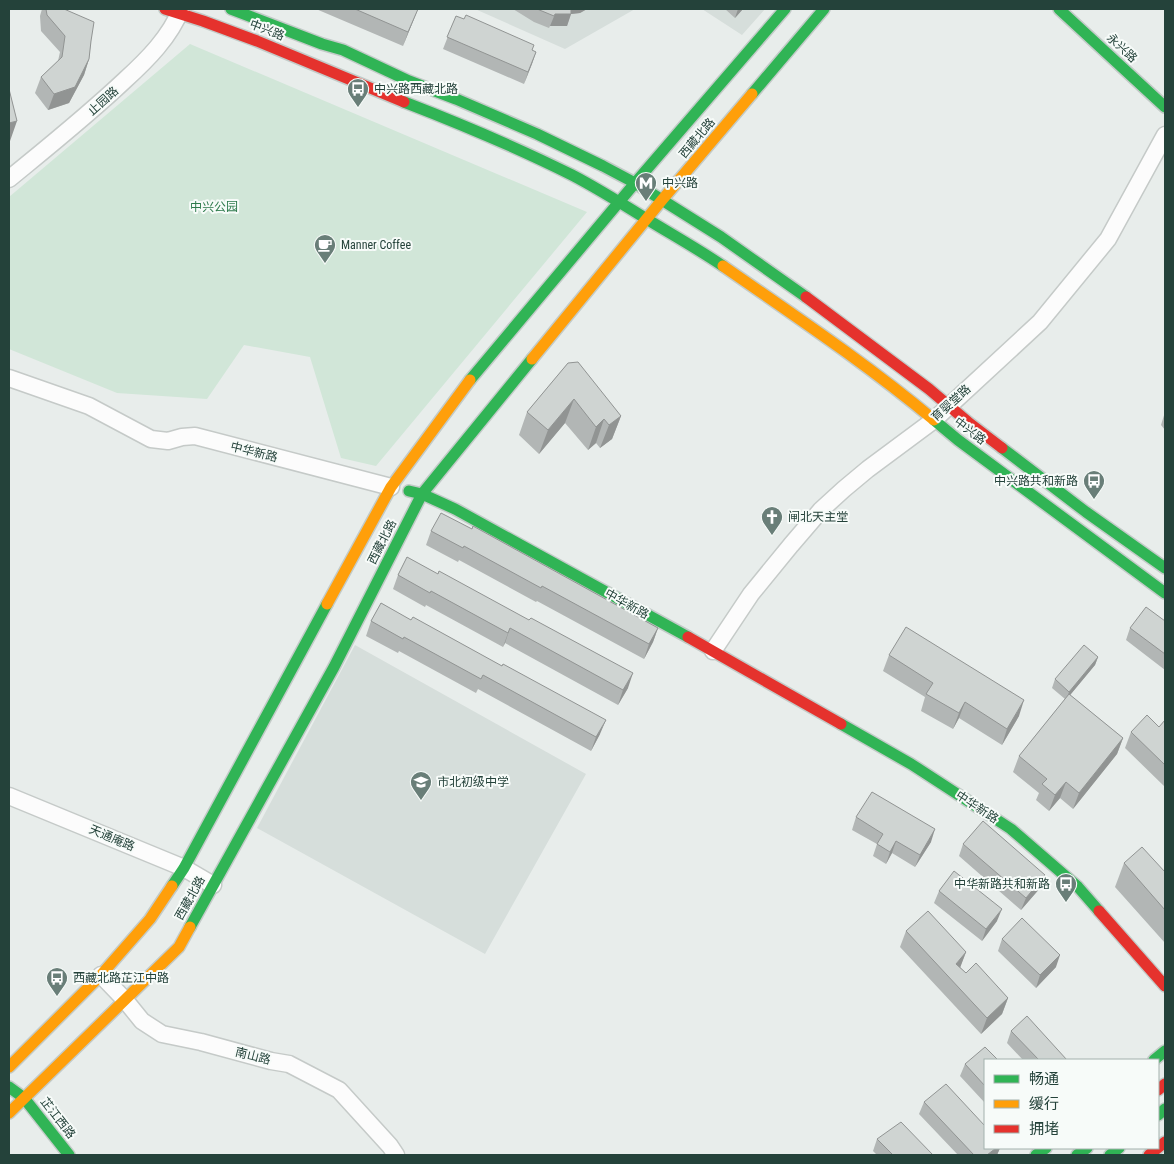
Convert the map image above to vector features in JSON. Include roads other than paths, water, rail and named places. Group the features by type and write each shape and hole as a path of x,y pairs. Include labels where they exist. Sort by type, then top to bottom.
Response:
{"main road":[{"name":"中兴路","path":"231,9 267,15 322,44 343,50 409,81 528,130 603,166 662,200 720,237 801,294 929,389 948,406 1086,512 1165,568"},
{"name":"西藏北路","path":"9,1067 101,975 150,919 184,868 390,487 475,373 785,9"},
{"name":"西藏北路","path":"9,1113 179,947 334,666 422,494 662,200 824,9"},
{"name":"永兴路","path":"1059,9 1165,107"},
{"name":"中兴路","path":"175,10 303,59 370,89 474,130 566,172 619,202 708,256 847,352 982,457 1165,593"},
{"name":"中华新路","path":"390,487 422,494 455,509 713,651 911,764 1011,829 1078,888 1165,986"},
{"path":"1155,1059 1165,1051"},
{"name":"芷江西路","path":"9,1087 24,1098 69,1155"},
{"path":"1110,1155 1125,1152"}],"street":[{"name":"止园路","path":"9,178 87,115 137,69 170,30 175,10"},
{"name":"育婴堂路","path":"713,651 751,594 821,510 868,469 934,420 1040,322 1108,239 1165,135"},
{"name":"中华新路","path":"9,378 89,406 151,439 168,441 195,436 390,487"},
{"name":"天通庵路","path":"9,796 184,868 213,885"},
{"name":"南山路","path":"101,975 142,1021 162,1034 289,1064 340,1090 396,1155"}],"place":[{"name":"中兴路西藏北路","path":"358,108"},
{"name":"中兴路","path":"646,202"},
{"name":"Manner Coffee","path":"325,264"},
{"name":"中兴路共和新路","path":"1094,500"},
{"name":"闸北天主堂","path":"772,536"},
{"name":"市北初级中学","path":"421,801"},
{"name":"中华新路共和新路","path":"1066,903"},
{"name":"西藏北路芷江中路","path":"57,997"}],"park label":[{"name":"中兴公园","path":"214,207"}]}
